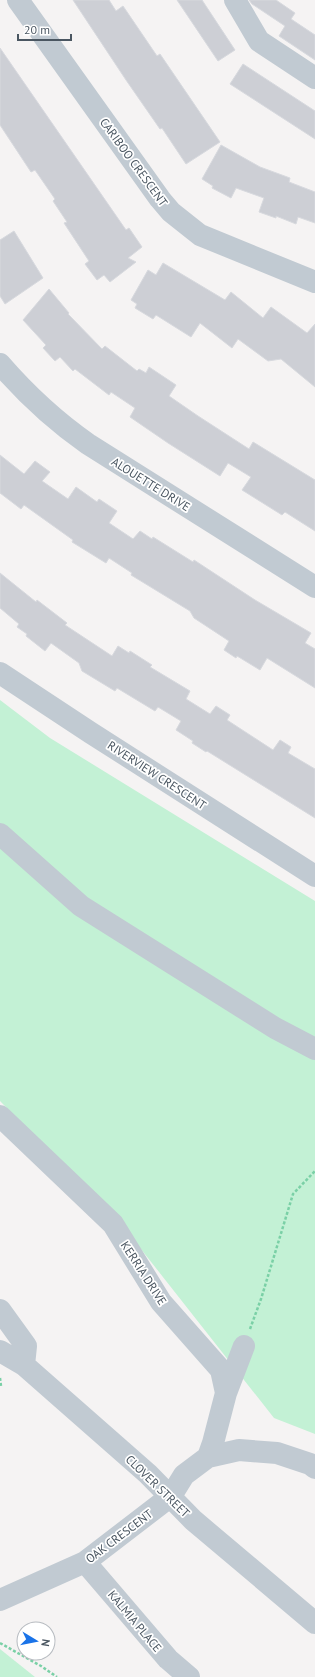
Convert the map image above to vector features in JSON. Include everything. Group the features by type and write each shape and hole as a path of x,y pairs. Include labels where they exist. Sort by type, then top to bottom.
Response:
{"street":[{"name":"CARIBOO CRESCENT","path":"18,0 160,199 171,212 200,236 315,282"},
{"path":"235,0 259,41 315,78"},
{"name":"ALOUETTE DRIVE","path":"0,364 31,397 58,422 88,444 315,587"},
{"name":"RIVERVIEW CRESCENT","path":"0,673 78,725 315,876"},
{"path":"0,834 81,906 275,1028 315,1048"},
{"name":"KERRIA DRIVE","path":"3,1125 113,1224 161,1302 221,1370 226,1393 208,1457"},
{"path":"0,1310 26,1346 24,1365"},
{"path":"226,1393 244,1346"},
{"name":"CLOVER STREET","path":"0,1351 24,1365 148,1474 193,1520 315,1623"},
{"name":"OAK CRESCENT","path":"0,1600 85,1562 171,1496 184,1475 208,1457 239,1450 276,1453 313,1466"},
{"name":"KALMIA PLACE","path":"85,1562 168,1659 189,1677"}],"path":[{"path":"244,1346 261,1299 293,1194 315,1171"},
{"path":"0,1378 2,1386"},
{"path":"0,1643 41,1666 57,1677"}],"green space":[{"path":"0,700 50,738 315,901 315,1434 274,1418 122,1225 0,1101"},
{"path":"0,1649 35,1677 0,1677"}],"building":[{"path":"73,0 109,0 116,11 123,6 157,56 160,54 220,142 186,164 162,128 160,129 126,80"},
{"path":"177,0 202,0 235,50 218,61"},
{"path":"249,0 276,0 295,13 291,19 315,35 315,60 279,36 285,26 252,4"},
{"path":"0,48 126,230 129,228 142,247 128,258 136,262 110,282 104,275 97,280 85,264 89,261 64,223 67,222 53,201 55,199 35,170 31,172 0,125"},
{"path":"243,64 315,111 315,139 230,84"},
{"path":"221,145 260,167 290,178 289,182 315,192 315,223 298,217 296,224 276,216 276,218 259,212 264,198 236,188 231,198 212,188 213,186 202,179"},
{"path":"14,231 43,278 5,304 0,296 0,240"},
{"path":"163,263 225,300 231,292 263,318 271,307 307,333 315,324 315,387 281,359 268,361 238,339 232,348 200,323 191,337 156,315 153,319 135,308 137,304 131,300 148,270 156,275"},
{"path":"49,289 69,313 68,314 102,349 105,346 137,371 139,369 146,373 149,367 176,385 169,396 198,416 249,449 253,442 315,480 315,531 285,512 282,515 242,490 251,477 228,463 220,476 130,417 135,408 111,392 109,395 75,369 73,371 60,357 55,361 43,348 46,345 23,320"},
{"path":"0,455 24,474 35,461 50,472 42,481 68,499 76,487 97,502 99,499 117,511 109,523 133,539 140,531 152,539 153,537 193,562 194,560 255,600 311,633 305,643 315,649 315,688 267,658 260,670 237,656 236,658 224,650 229,641 194,618 190,611 131,575 132,573 109,558 106,563 72,542 73,540 24,505 21,509 0,493"},
{"path":"0,573 36,602 37,600 67,623 65,625 112,656 118,646 129,653 130,651 152,665 150,667 190,691 186,699 210,714 216,706 230,715 227,720 273,750 280,740 291,747 288,753 315,769 315,818 192,743 193,741 176,730 181,721 158,707 155,711 117,688 115,691 82,671 79,663 51,643 45,651 26,636 27,634 17,627 19,624 0,608"}]}
